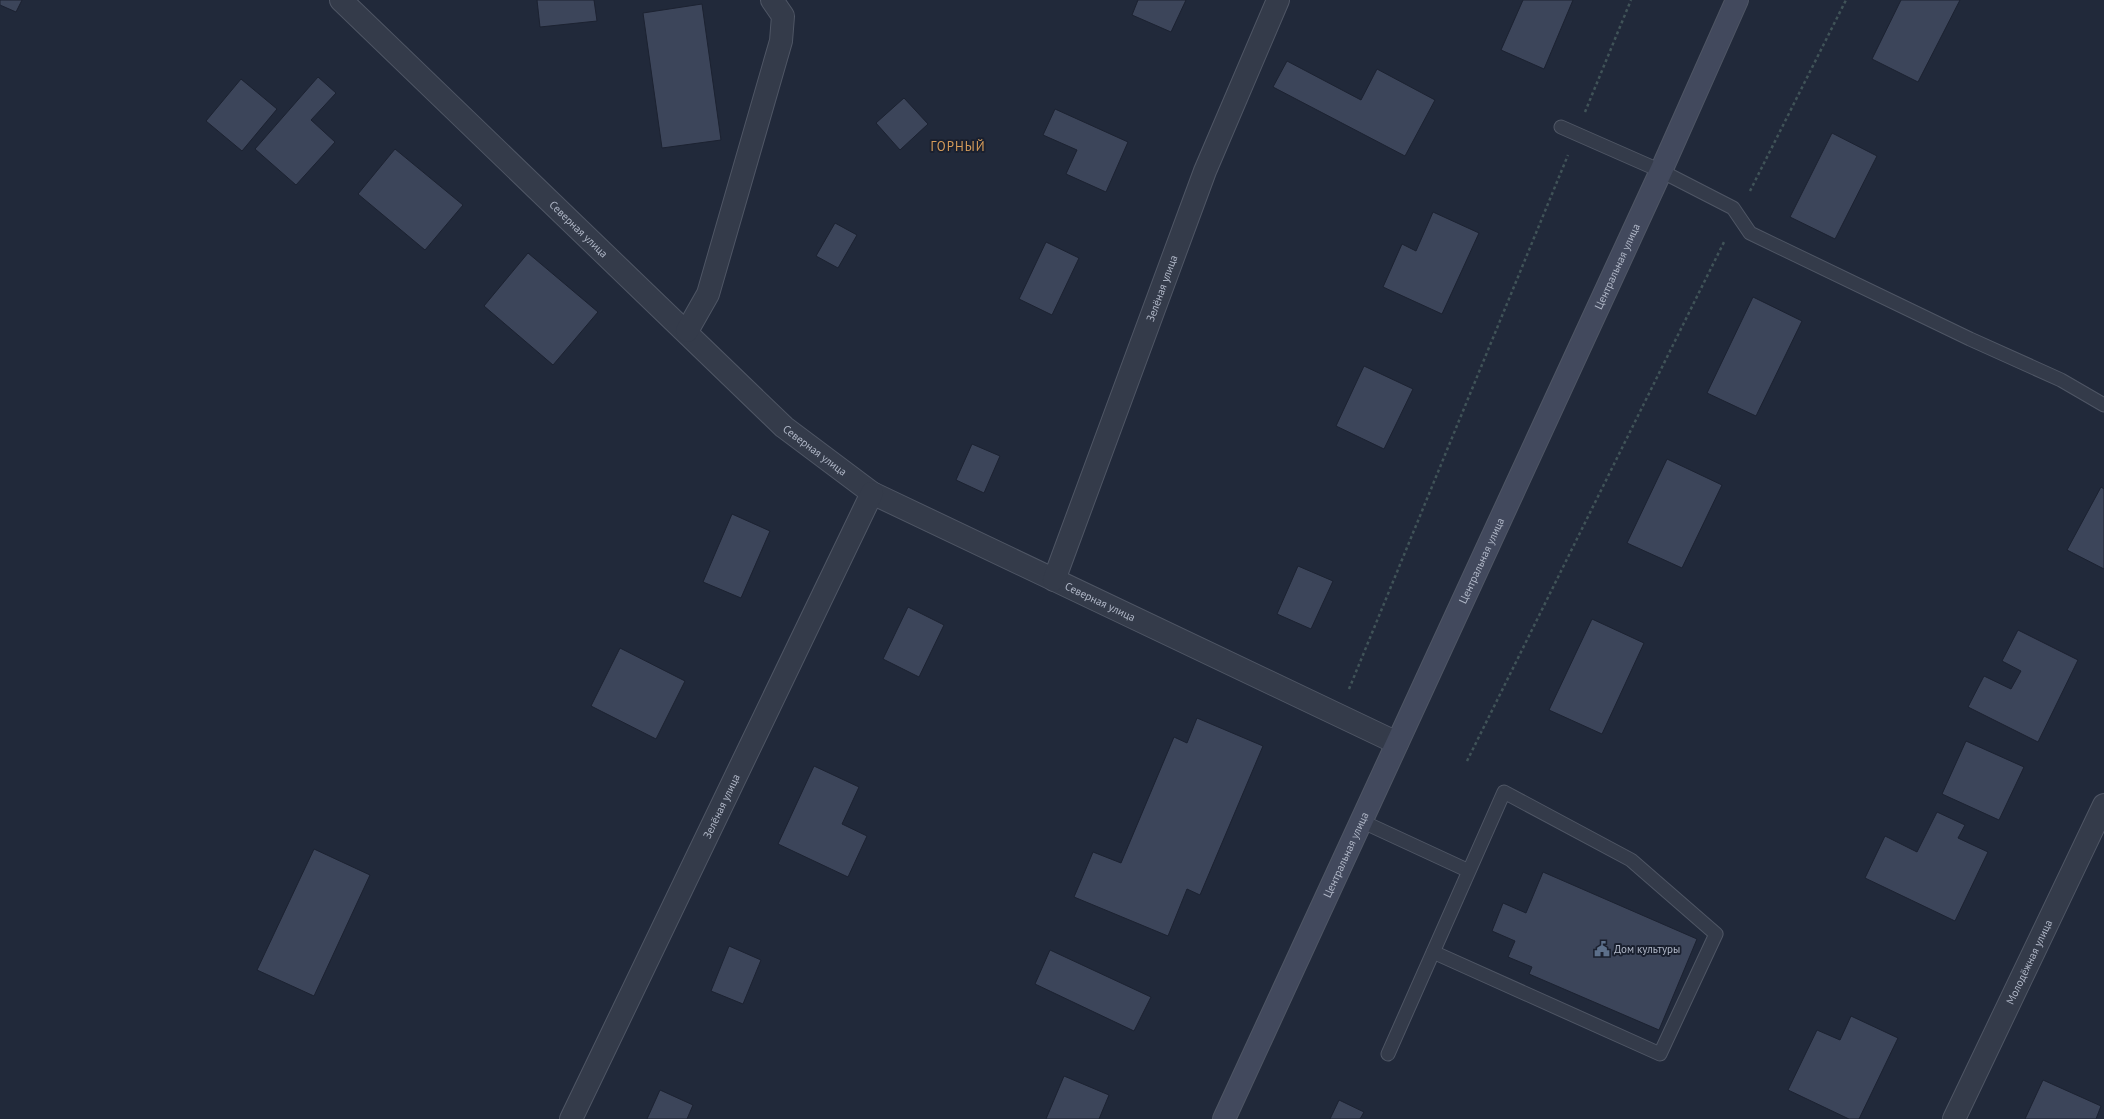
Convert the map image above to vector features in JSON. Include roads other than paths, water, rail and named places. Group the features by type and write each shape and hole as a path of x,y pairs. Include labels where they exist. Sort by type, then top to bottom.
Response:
{"street":[{"name":"Северная улица","path":"341,0 687,331 784,427 872,493 1397,743"},
{"path":"687,331 708,294 781,41 783,16 772,0"},
{"name":"Зелёная улица","path":"1054,580 1205,171 1278,0"},
{"name":"Центральная улица","path":"1224,1119 1661,171 1737,0"},
{"name":"Зелёная улица","path":"571,1119 872,493"},
{"name":"Молодёжная улица","path":"1954,1119 2104,805"}],"lane":[{"path":"1561,127 1661,171 1733,208 1750,233 1970,339 2061,380 2104,405"},
{"path":"1388,1054 1433,952 1504,792 1631,860 1716,934 1660,1054 1433,952"},
{"path":"1361,821 1469,871"}],"place":[{"name":"Дом культуры","path":"1602,949"}],"district":[{"name":"ГОРНЫЙ","path":"958,146"}]}
